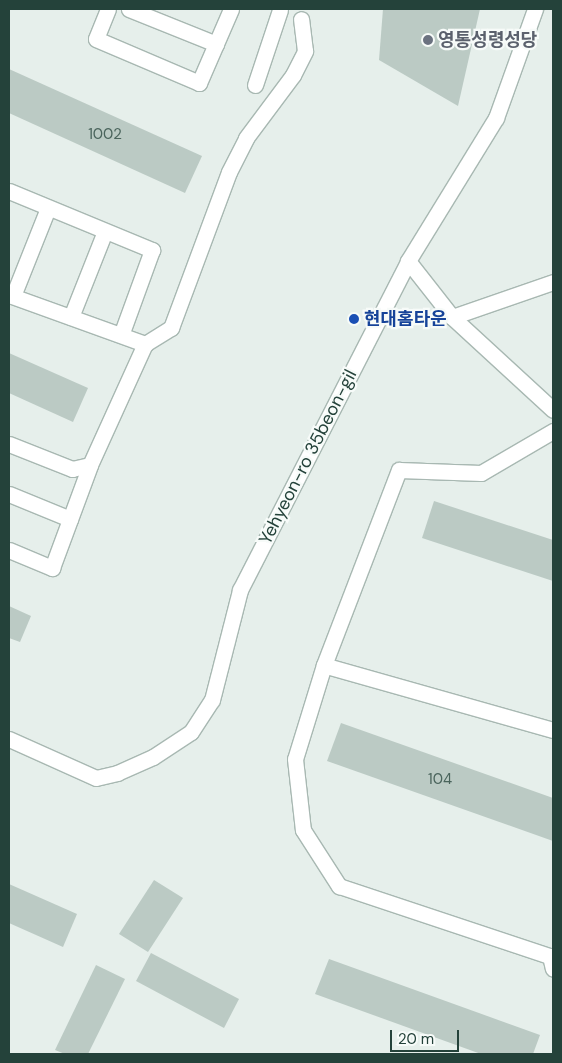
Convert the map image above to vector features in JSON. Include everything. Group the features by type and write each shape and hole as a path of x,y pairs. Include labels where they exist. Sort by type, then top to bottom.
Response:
{"street":[{"path":"108,9 96,39 199,84 231,9"},
{"path":"129,9 216,44"},
{"name":"Yehyeon-ro 35beon-gil","path":"9,739 96,778 117,773 153,757 191,732 212,700 240,590 408,261 496,118 536,9"},
{"path":"9,550 52,568 90,465 145,344 171,328 229,172 246,138 293,75 305,51 302,14 278,10 255,85"},
{"path":"9,191 152,250 121,335"},
{"path":"48,208 11,295 145,344"},
{"path":"71,317 105,231"},
{"path":"408,261 452,316 553,410"},
{"path":"452,316 553,282"},
{"path":"552,958 338,886 302,830 294,759 324,665 399,470 480,473 553,431"},
{"path":"9,444 72,469 90,465"},
{"path":"9,494 70,518"},
{"path":"324,665 553,730"}],"building":[{"name":"영통성령성당","path":"383,9 480,9 458,106 379,60"},
{"path":"9,69 202,156 185,193 9,113"},
{"path":"9,353 88,388 73,422 9,393"},
{"path":"434,501 553,540 553,581 422,538"},
{"path":"9,606 31,616 20,642 9,638"},
{"path":"341,723 553,798 553,841 327,761"},
{"path":"154,880 183,898 148,952 119,934"},
{"path":"9,884 77,914 63,947 9,923"},
{"path":"151,953 239,999 224,1028 136,981"},
{"path":"329,959 540,1035 533,1054 481,1054 315,994"},
{"path":"96,965 125,979 88,1054 65,1054 55,1050"}],"place":[{"name":"영통성령성당","path":"428,40"},
{"name":"현대홈타운","path":"354,319"}]}
